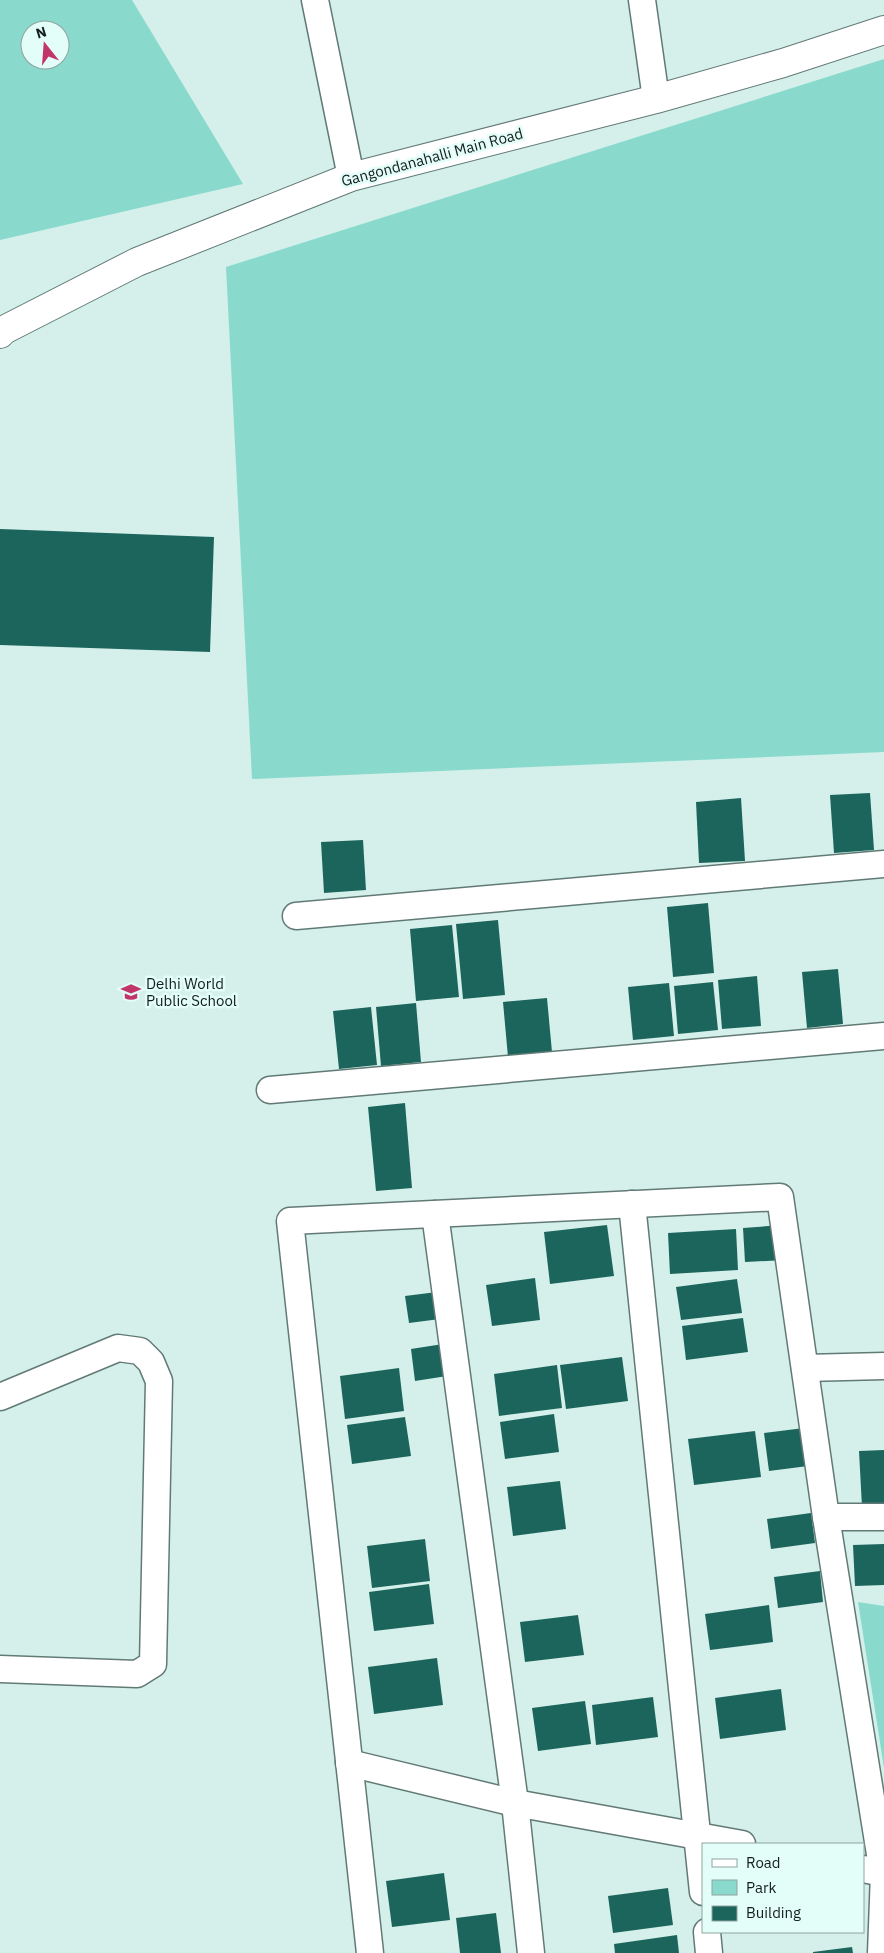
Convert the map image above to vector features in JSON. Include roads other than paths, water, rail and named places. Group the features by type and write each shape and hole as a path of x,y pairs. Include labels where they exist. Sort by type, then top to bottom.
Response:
{"street":[{"path":"315,0 352,176"},
{"path":"642,0 656,99"},
{"name":"Gangondanahalli Main Road","path":"0,334 4,330 137,262 352,176 656,99 782,63 884,30"},
{"path":"296,916 884,864"},
{"path":"270,1090 884,1036"},
{"path":"370,1953 290,1221 780,1197 877,1872 881,1953"},
{"path":"632,1204 702,1882"},
{"path":"435,1214 515,1803 531,1953"},
{"path":"0,1398 118,1348 140,1351 151,1362 159,1381 153,1664 137,1674 0,1669"},
{"path":"806,1368 884,1366"},
{"path":"826,1517 884,1517"},
{"path":"349,1763 515,1803 737,1843"},
{"path":"707,1933 709,1953"}],"place":[{"name":"Delhi World Public School","path":"131,992"}]}
